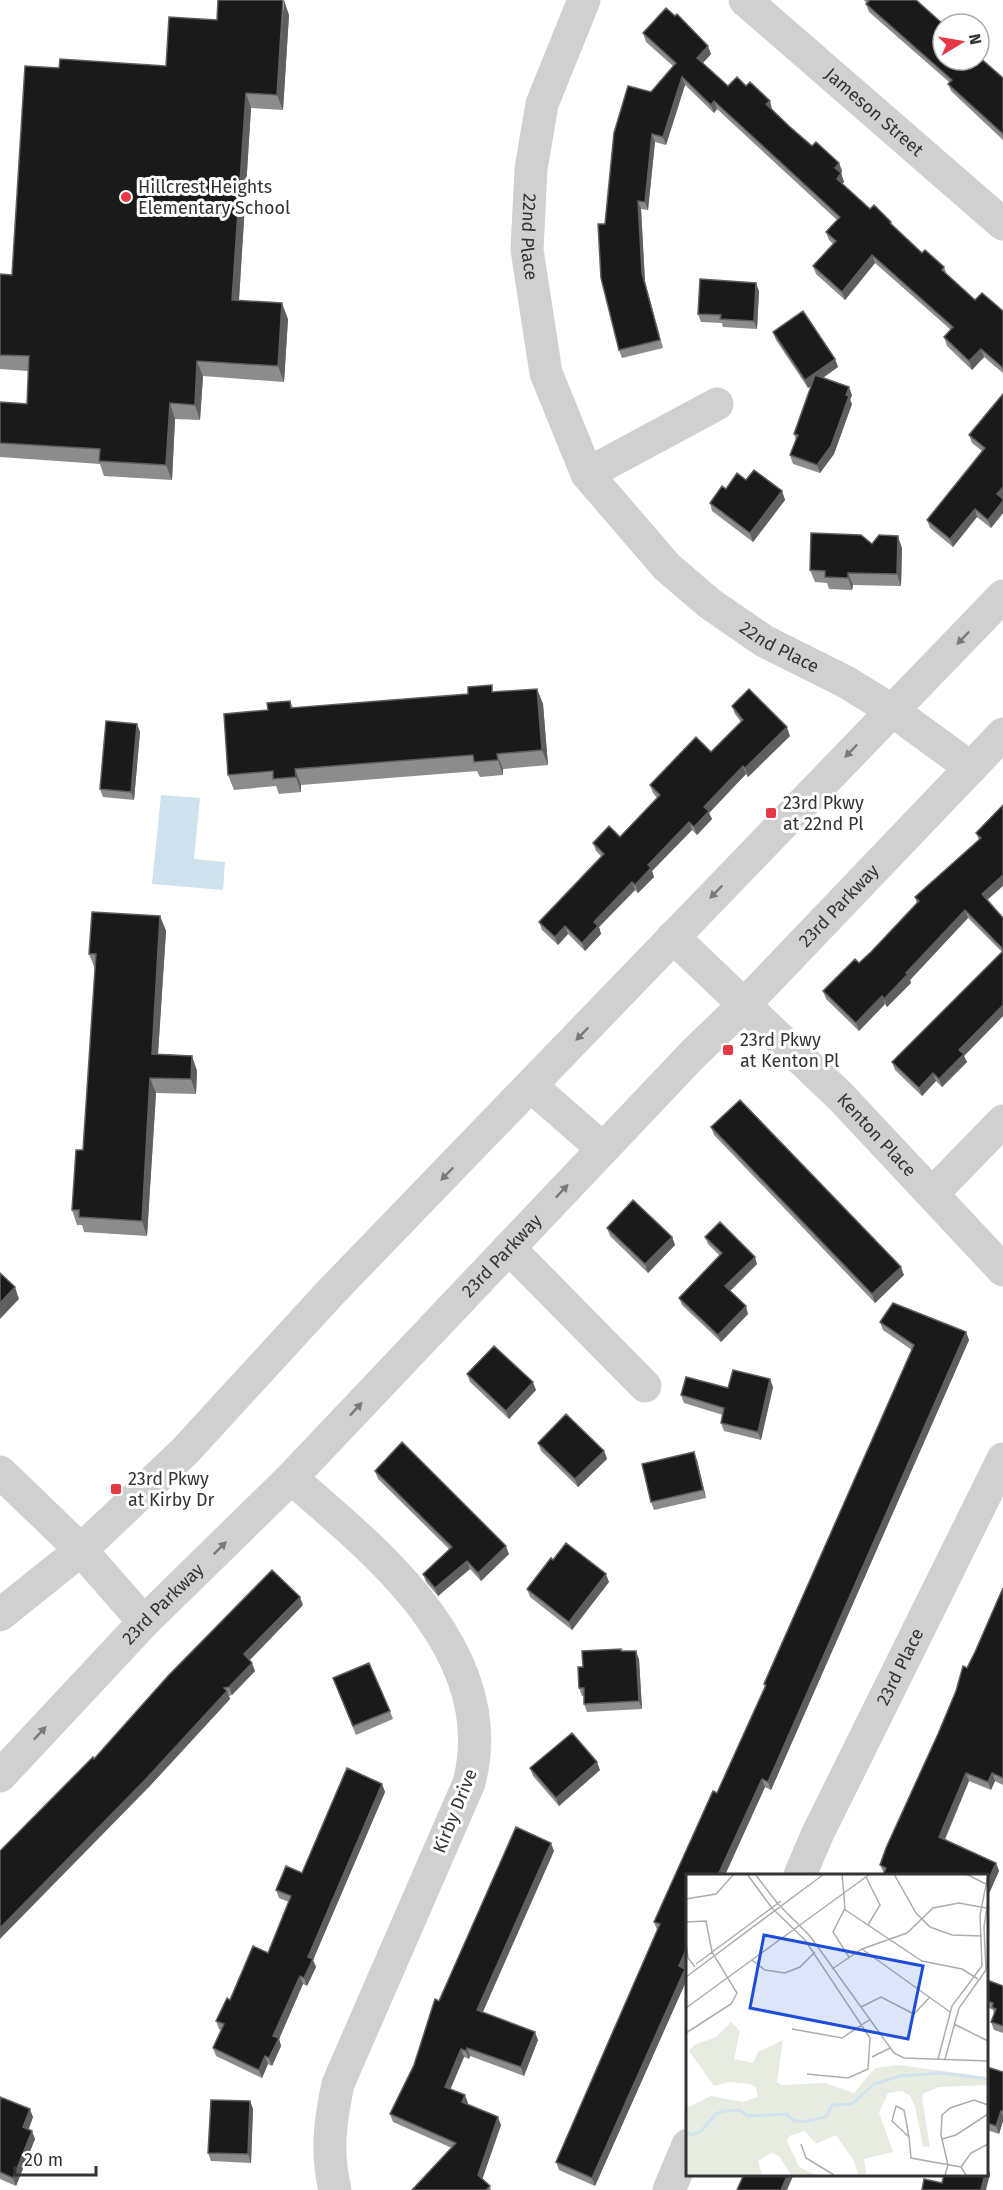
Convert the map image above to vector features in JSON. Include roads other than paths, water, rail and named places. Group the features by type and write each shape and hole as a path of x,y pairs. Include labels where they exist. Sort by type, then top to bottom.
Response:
{"street":[{"name":"22nd Place","path":"584,0 542,104 531,169 527,250 546,373 587,474 667,567 709,603 765,641 846,682 893,711 971,768"},
{"name":"Jameson Street","path":"745,0 1003,224"},
{"path":"587,474 717,404"},
{"path":"0,1615 81,1550 185,1451 330,1293 1003,596"},
{"name":"23rd Parkway","path":"0,1776 144,1622 291,1478 603,1149 1003,735"},
{"name":"Kenton Place","path":"673,937 841,1097 1003,1270"},
{"path":"531,1086 603,1149"},
{"path":"933,1193 1003,1121"},
{"path":"509,1248 645,1386"},
{"name":"23rd Place","path":"800,1874 1003,1459"},
{"path":"0,1472 81,1550 144,1622"},
{"name":"Kirby Drive","path":"291,1478 345,1525 411,1591 433,1619 452,1649 475,1720 476,1755 469,1783 338,2084 328,2143 334,2190"},
{"path":"669,2190 686,2150"}],"water":[{"path":"161,795 200,798 194,859 225,862 223,890 152,884"}],"place":[{"name":"Hillcrest Heights Elementary School","path":"126,197"},
{"name":"23rd Pkwy at 22nd Pl","path":"771,813"},
{"name":"23rd Pkwy at Kenton Pl","path":"728,1050"},
{"name":"23rd Pkwy at Kirby Dr","path":"116,1489"}]}
